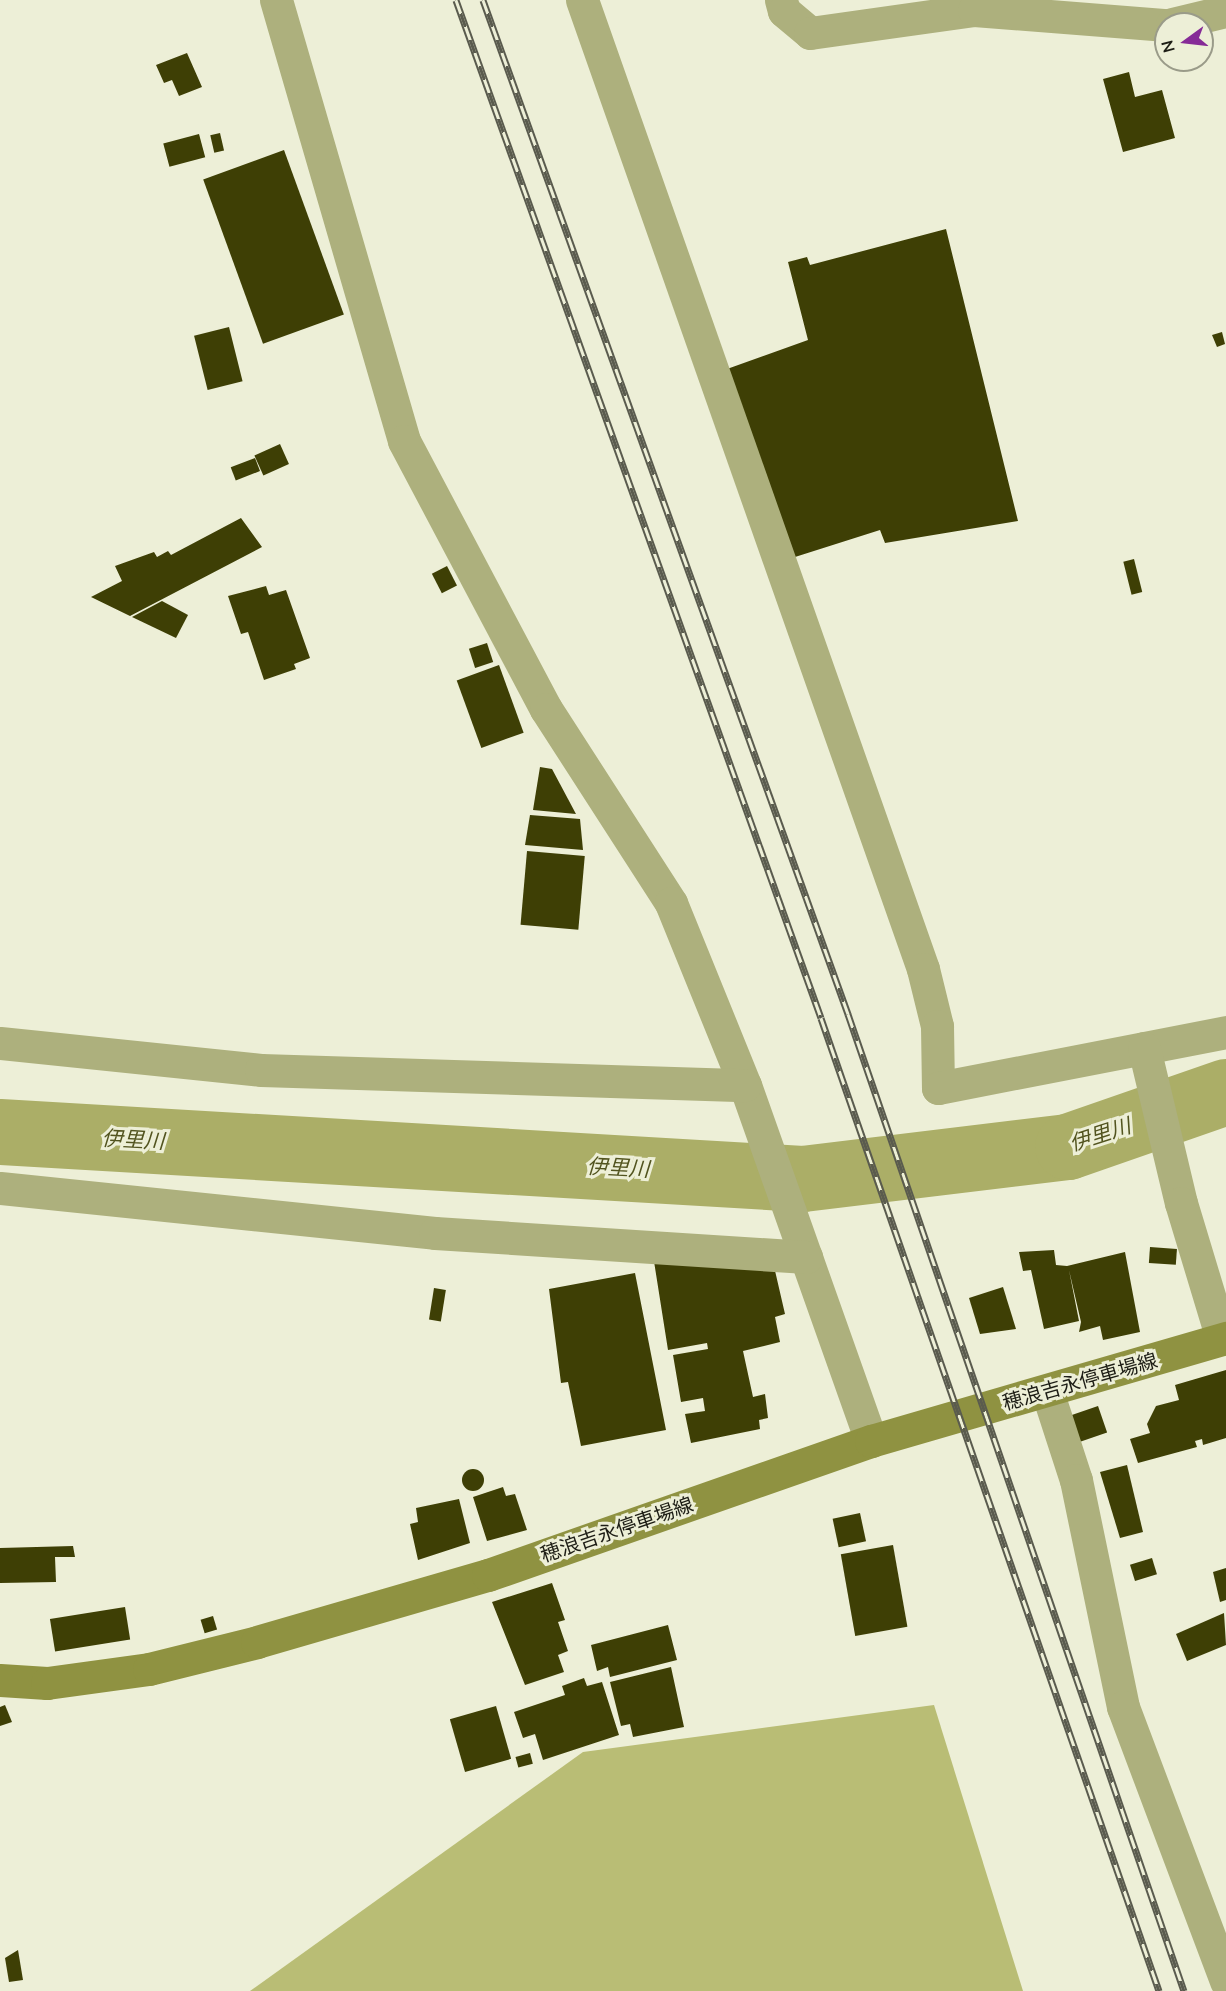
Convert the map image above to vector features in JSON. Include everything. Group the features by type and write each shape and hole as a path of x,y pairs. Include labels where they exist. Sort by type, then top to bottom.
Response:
{"main road":[{"name":"穂浪吉永停車場線","path":"0,1680 47,1683 148,1670 257,1642 488,1575 871,1441 1224,1339"}],"street":[{"path":"276,0 404,441 546,710 671,903 746,1084 871,1441"},
{"path":"582,0 923,969 937,1026 938,1088 1226,1032"},
{"path":"781,0 784,11 810,33 974,10 1154,24"},
{"path":"0,1043 261,1070 746,1084"},
{"path":"1145,1049 1182,1203 1224,1339"},
{"path":"0,1188 435,1233 806,1257"},
{"path":"1047,1391 1076,1480 1123,1707 1226,1981"}],"green space":[{"path":"934,1705 1023,1991 250,1991 583,1752"}],"building":[{"path":"187,53 202,87 179,96 172,80 164,83 156,65"},
{"path":"1129,72 1135,97 1162,90 1175,138 1123,152 1103,79"},
{"path":"220,133 224,151 214,153 210,135"},
{"path":"199,134 205,157 169,167 163,144"},
{"path":"284,150 344,314 263,344 203,179"},
{"path":"946,229 1018,521 885,543 880,530 795,557 727,369 808,340 788,262 807,257 810,265"},
{"path":"229,327 243,381 208,390 194,336"},
{"path":"1222,332 1225,344 1217,347 1212,335"},
{"path":"280,444 289,464 263,475 254,455"},
{"path":"255,458 260,471 236,480 231,467"},
{"path":"241,518 262,547 130,616 91,597 122,581 115,566 154,552 157,557 168,551 171,555"},
{"path":"1134,559 1142,592 1132,595 1123,562"},
{"path":"447,566 457,586 442,593 432,574"},
{"path":"266,586 269,595 286,590 310,658 294,664 296,669 264,680 248,632 241,634 228,596"},
{"path":"162,601 188,615 176,638 132,617"},
{"path":"487,643 493,662 475,668 469,649"},
{"path":"499,665 524,733 481,748 457,680"},
{"path":"540,767 552,769 576,814 533,810"},
{"path":"530,815 580,819 583,850 525,845"},
{"path":"527,851 585,856 578,930 521,925"},
{"path":"1150,1247 1177,1249 1176,1265 1149,1263"},
{"path":"1054,1250 1056,1265 1067,1266 1125,1252 1140,1332 1103,1340 1100,1326 1079,1332 1081,1322 1069,1270 1079,1321 1044,1329 1031,1270 1023,1271 1019,1252"},
{"path":"653,1255 773,1262 785,1314 775,1317 780,1342 743,1351 753,1397 765,1394 768,1418 759,1420 760,1429 691,1443 685,1414 705,1411 703,1398 681,1402 673,1355 708,1349 707,1343 668,1350"},
{"path":"635,1273 666,1430 581,1446 568,1382 561,1383 549,1289"},
{"path":"1003,1287 1016,1329 980,1334 969,1298"},
{"path":"434,1288 446,1290 441,1321 429,1320"},
{"path":"1226,1370 1226,1438 1203,1445 1202,1439 1195,1441 1197,1447 1138,1463 1130,1439 1150,1433 1147,1424 1156,1406 1179,1400 1175,1385"},
{"path":"1098,1406 1107,1432 1079,1442 1070,1416"},
{"path":"1127,1465 1143,1532 1120,1538 1100,1472"},
{"path":"473,1469 483,1476 484,1480 477,1490 473,1491 463,1484 462,1480 469,1470"},
{"path":"503,1487 506,1496 515,1494 527,1530 487,1541 473,1497"},
{"path":"459,1499 470,1543 418,1560 410,1524 418,1522 416,1508"},
{"path":"860,1513 866,1541 839,1547 833,1519"},
{"path":"893,1545 907,1627 855,1636 841,1554"},
{"path":"73,1546 75,1557 55,1557 56,1582 0,1583 0,1548"},
{"path":"1152,1558 1157,1574 1135,1581 1130,1565"},
{"path":"1226,1568 1226,1600 1220,1602 1213,1572"},
{"path":"552,1583 565,1620 558,1622 568,1651 558,1655 564,1672 525,1685 492,1602"},
{"path":"125,1607 130,1640 55,1651 50,1619"},
{"path":"1224,1613 1226,1645 1187,1661 1176,1634"},
{"path":"213,1616 217,1629 205,1633 201,1620"},
{"path":"668,1625 677,1660 610,1677 608,1667 597,1671 591,1645"},
{"path":"671,1667 684,1727 633,1737 630,1724 621,1726 610,1682"},
{"path":"584,1678 587,1686 602,1682 619,1735 543,1760 535,1734 523,1738 514,1712 565,1695 562,1686"},
{"path":"5,1705 12,1722 0,1726 0,1707"},
{"path":"496,1706 511,1759 465,1772 450,1719"},
{"path":"530,1753 533,1764 518,1768 516,1757"},
{"path":"18,1950 23,1980 9,1982 5,1958"}],"waterway":[{"name":"伊里川","path":"0,1132 803,1179 1068,1147 1226,1092"}],"railway":[{"path":"456,0 821,1018 1159,1991"},
{"path":"483,0 848,1014 1184,1991"}]}
